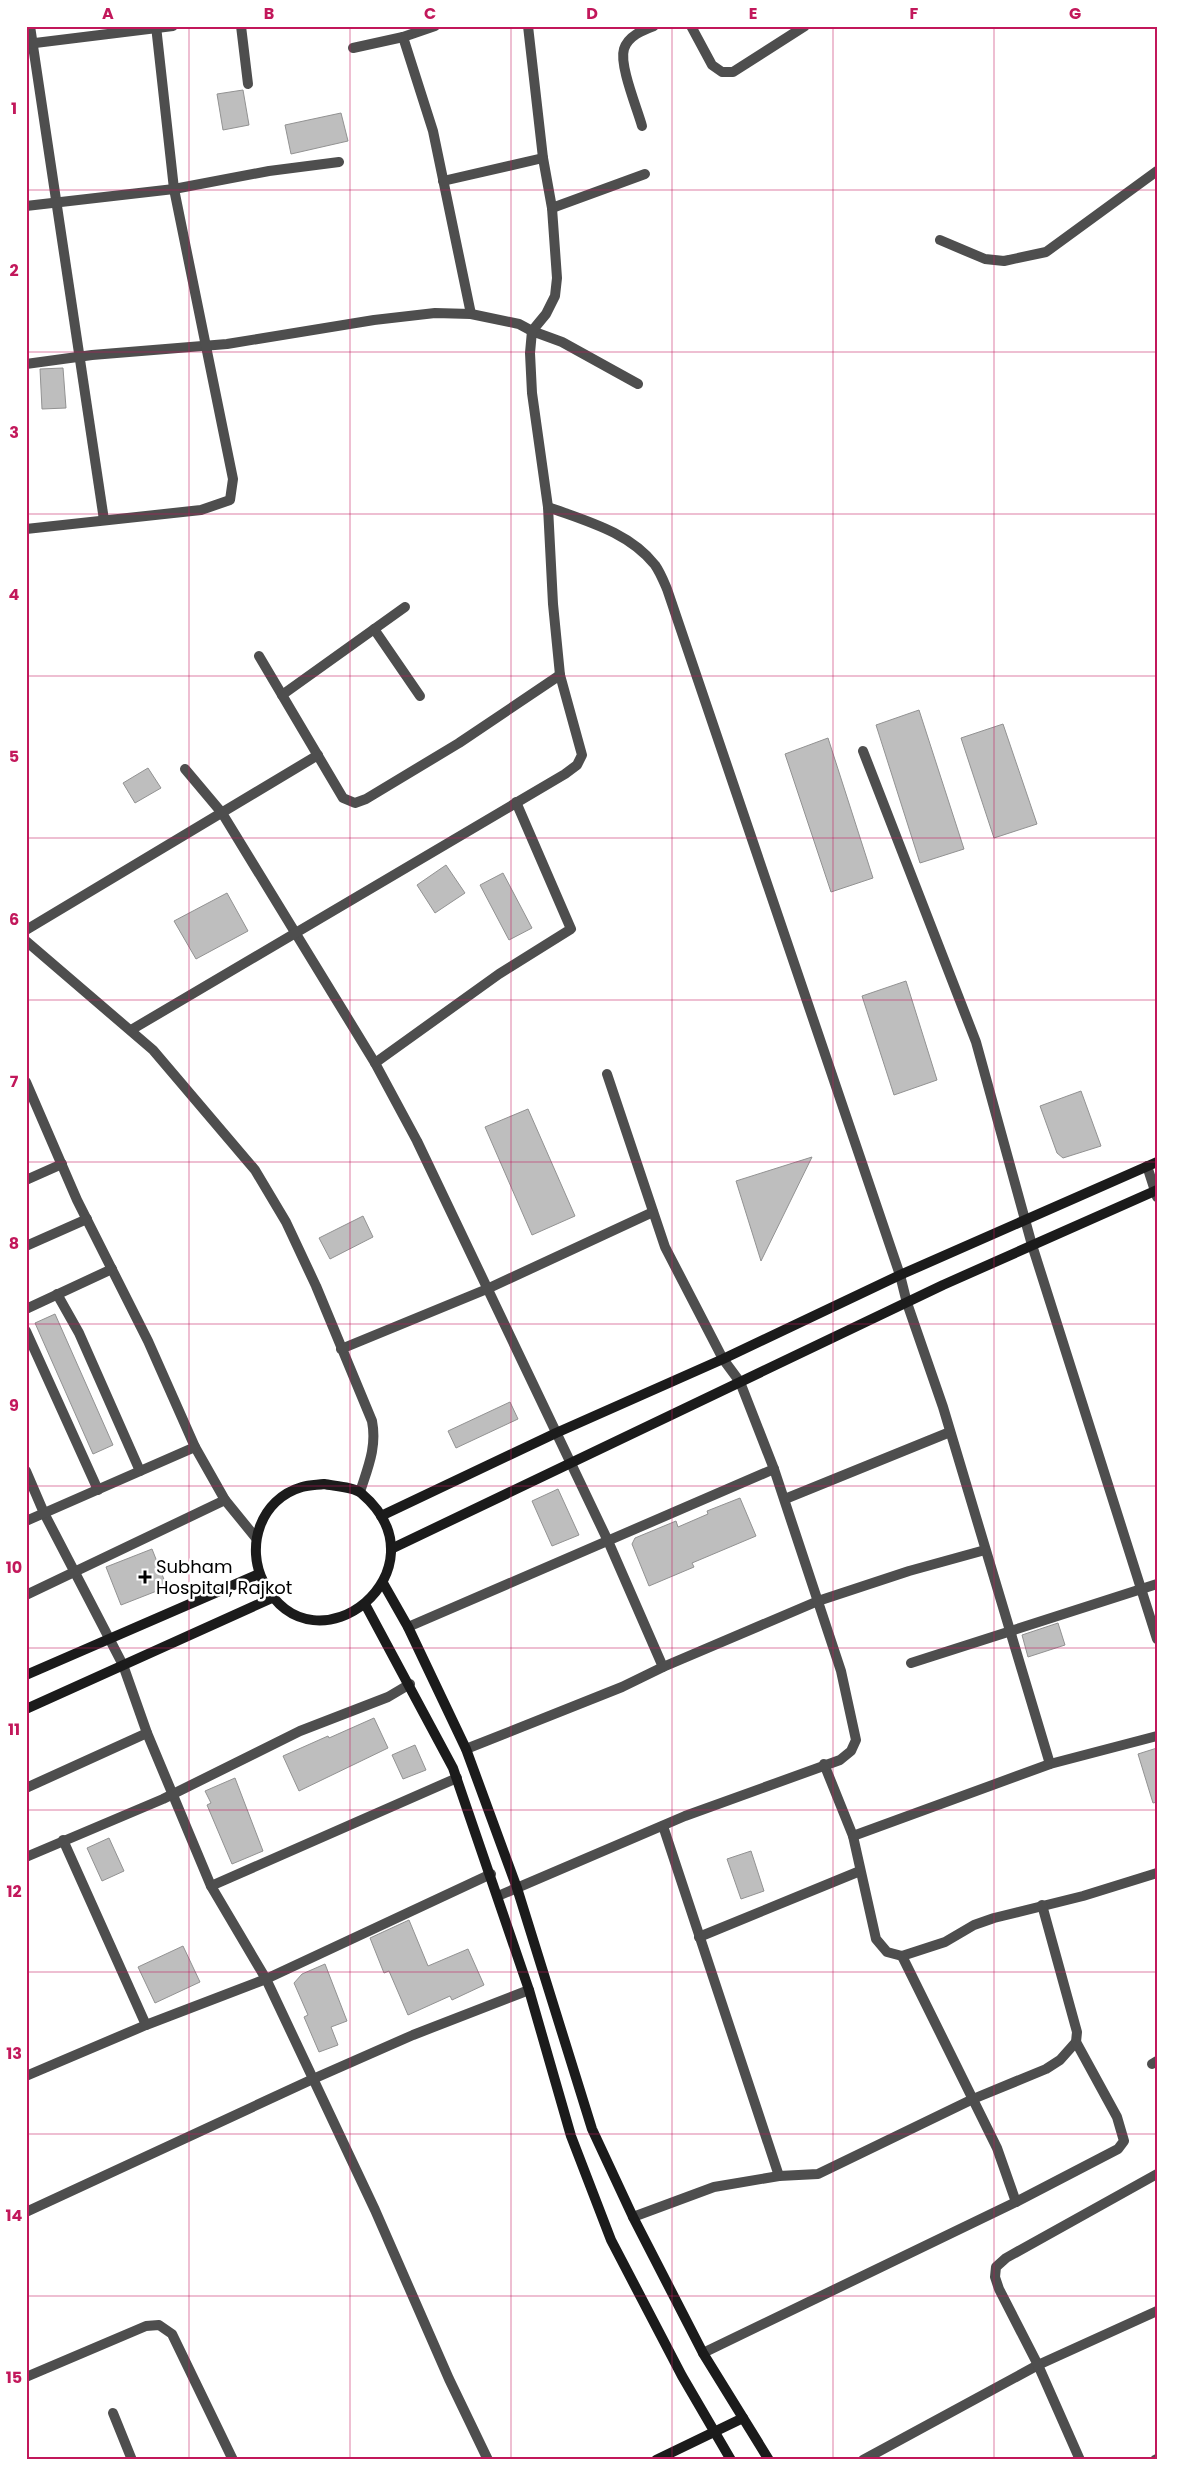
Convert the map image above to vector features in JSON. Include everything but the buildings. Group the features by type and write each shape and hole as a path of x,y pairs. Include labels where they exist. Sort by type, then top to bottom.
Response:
{"main road":[{"path":"381,1516 556,1433 723,1359 900,1275 1152,1164"},
{"path":"390,1549 906,1302 1156,1193"},
{"path":"324,1484 360,1492 381,1516 388,1532 390,1549 389,1567 383,1583 366,1604 348,1615 328,1619 307,1618 288,1611 272,1598 259,1574 255,1560 256,1538 264,1516 280,1498 301,1487 324,1484"},
{"path":"26,1675 259,1574"},
{"path":"383,1583 408,1626 466,1749 517,1888 592,2129 633,2217 703,2353 769,2460"},
{"path":"26,1709 272,1598"},
{"path":"366,1604 410,1684 457,1778 529,1990 571,2136 611,2240 714,2432 731,2460"},
{"path":"656,2460 743,2418"}],"street":[{"path":"30,26 29,44 56,202 78,358 104,520"},
{"path":"29,44 173,26"},
{"path":"240,26 248,84"},
{"path":"352,48 403,37 435,26"},
{"path":"131,1030 565,774 578,765 582,755 560,675 553,604 548,507 532,393 530,352 532,332 546,314 555,296 557,278 552,208 543,158 528,26"},
{"path":"642,126 624,63 624,49 632,37 654,26"},
{"path":"691,26 712,65 722,72 733,72 805,26"},
{"path":"26,529 201,510 230,500 233,479 204,345 174,188 157,27"},
{"path":"403,37 433,131 471,314"},
{"path":"443,181 543,158"},
{"path":"26,206 174,188 270,171 339,162"},
{"path":"940,240 985,259 1004,261 1046,252 1157,171"},
{"path":"552,208 644,174"},
{"path":"26,364 228,344 435,313 471,314 520,324 532,332 562,342 638,384"},
{"path":"548,507 612,531 640,549 656,567 668,589 900,1275 906,1302 950,1432 1050,1764"},
{"path":"282,695 405,607"},
{"path":"374,629 420,696"},
{"path":"259,656 344,798 355,803 366,799 459,743 560,675"},
{"path":"863,751 976,1042 1032,1246 1157,1640"},
{"path":"26,930 318,755"},
{"path":"185,770 222,813 375,1063 417,1141 608,1541 663,1667"},
{"path":"375,1063 498,974 572,929 516,802"},
{"path":"26,941 152,1050 255,1170 286,1222 316,1286 372,1420 375,1438 374,1451 360,1492"},
{"path":"498,1896 663,1826 824,1764 840,1760 851,1750 856,1740 841,1671 774,1469 740,1382 723,1359 665,1247 606,1074"},
{"path":"26,1082 87,1219 195,1447 225,1500 256,1538"},
{"path":"26,1180 62,1164"},
{"path":"1152,1164 1156,1193"},
{"path":"341,1349 487,1290 653,1212"},
{"path":"26,1246 87,1219"},
{"path":"26,1309 112,1269"},
{"path":"58,1294 79,1333 140,1471"},
{"path":"26,1331 98,1490"},
{"path":"785,1499 950,1432"},
{"path":"26,1521 195,1447"},
{"path":"408,1626 774,1469"},
{"path":"26,1470 44,1513 74,1574 123,1665 147,1733 211,1886 266,1979 375,2210 449,2379 488,2460"},
{"path":"26,1595 74,1574 225,1500"},
{"path":"466,1749 622,1687 663,1667 818,1601 909,1571 985,1550"},
{"path":"911,1663 1157,1584"},
{"path":"26,1857 173,1794 300,1731 388,1697 410,1684"},
{"path":"26,1788 147,1733"},
{"path":"853,1836 1050,1764 1157,1736"},
{"path":"824,1764 853,1836 876,1939 887,1952 902,1956 945,1942 974,1925 994,1918 1083,1896 1157,1873"},
{"path":"211,1886 457,1778"},
{"path":"663,1826 779,2176"},
{"path":"64,1840 146,2025"},
{"path":"699,1936 860,1871"},
{"path":"26,2076 146,2025 266,1979 491,1874"},
{"path":"703,2353 1016,2202 1118,2149 1124,2142 1117,2117 1076,2042 1077,2032 1042,1905"},
{"path":"902,1956 997,2148 1016,2202"},
{"path":"26,2212 313,2079 413,2035 529,1990"},
{"path":"633,2217 714,2187 779,2176 818,2174 973,2099 1046,2069 1060,2060 1076,2042"},
{"path":"1080,2460 1038,2365 999,2289 995,2277 996,2267 1006,2258 1157,2174"},
{"path":"863,2460 1038,2365 1157,2311"},
{"path":"26,2377 146,2326 159,2326 172,2334 233,2460"},
{"path":"113,2413 132,2460"}],"place":[{"name":"Subham Hospital, Rajkot","path":"145,1577"}]}
